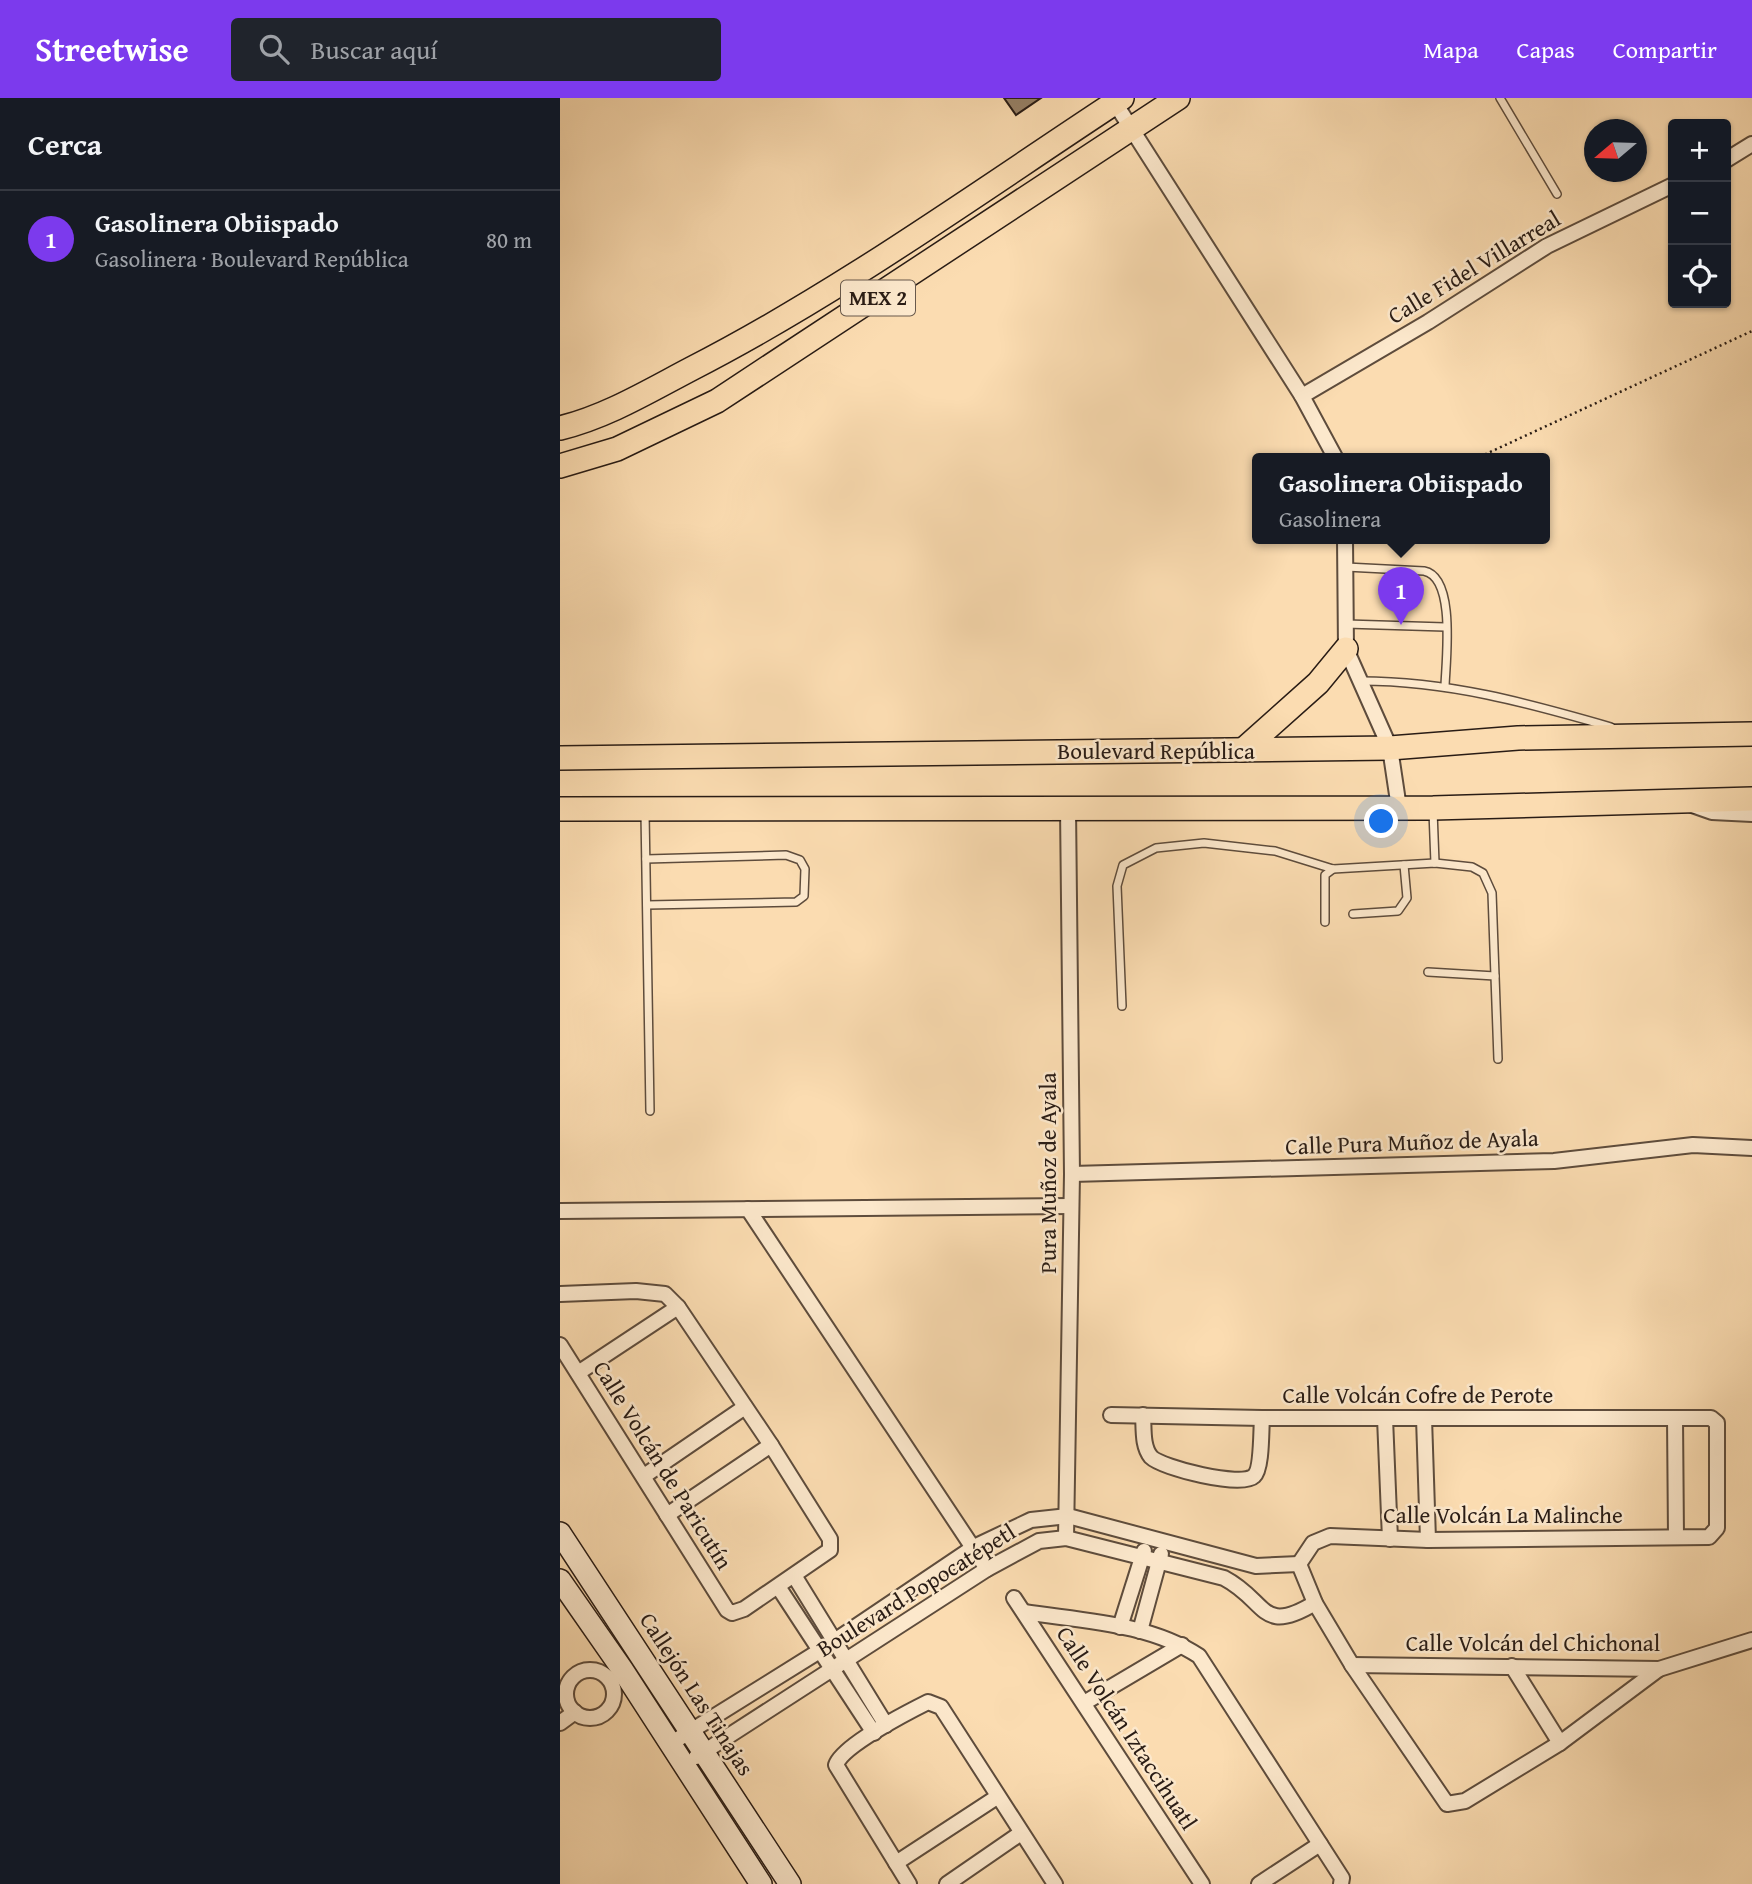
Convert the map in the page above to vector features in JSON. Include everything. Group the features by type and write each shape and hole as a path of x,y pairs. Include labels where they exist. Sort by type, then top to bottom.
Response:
{"main road":[{"name":"MEX 2","path":"560,466 617,449 717,401 1178,98"},
{"name":"MEX 2","path":"560,428 621,405 737,345 834,287 1118,100"},
{"path":"1243,750 1318,683 1346,649"},
{"name":"Boulevard República","path":"560,758 1390,748 1518,738 1752,734"},
{"path":"560,809 1433,808 1752,799"},
{"name":"Callejón Las Tinajas","path":"560,1532 790,1884"},
{"path":"560,1581 615,1673 670,1744 761,1884"}],"street":[{"path":"1118,100 1132,129 1302,396 1333,453"},
{"path":"1731,157 1752,144"},
{"name":"Calle Fidel Villarreal","path":"1302,396 1428,322 1547,246 1668,187"},
{"path":"1345,544 1346,649 1390,748 1399,808"},
{"path":"1681,800 1712,813 1752,814"},
{"name":"Pura Muñoz de Ayala","path":"1066,1538 1072,1206 1068,808"},
{"name":"Calle Pura Muñoz de Ayala","path":"1072,1174 1554,1161 1693,1145 1752,1148"},
{"path":"560,1211 1072,1206"},
{"path":"748,1209 987,1569"},
{"path":"560,1294 636,1291 665,1294 678,1307 771,1445 830,1539 830,1550 779,1588 880,1729"},
{"path":"578,1373 678,1307"},
{"name":"Calle Volcán de Paricutín","path":"560,1345 727,1610 732,1613 744,1609 779,1588"},
{"path":"644,1476 745,1407"},
{"name":"Calle Volcán Cofre de Perote","path":"1111,1415 1262,1418 1711,1418 1718,1429 1717,1528"},
{"path":"1143,1415 1144,1445 1157,1461 1229,1482 1243,1482 1254,1477 1258,1469 1262,1418"},
{"path":"1385,1418 1390,1539"},
{"path":"1424,1418 1428,1540"},
{"path":"1675,1418 1676,1537"},
{"path":"667,1515 771,1445"},
{"name":"Boulevard Popocatépetl","path":"670,1744 821,1650 974,1547 1019,1524 1068,1516 1256,1566 1299,1564"},
{"name":"Calle Volcán La Malinche","path":"1299,1564 1313,1543 1321,1538 1703,1538 1713,1534 1717,1528"},
{"name":"Boulevard Popocatépetl","path":"683,1765 987,1569 1039,1541 1066,1538 1224,1578 1237,1584 1274,1616 1284,1618 1295,1615 1315,1602"},
{"path":"1120,1626 1149,1539"},
{"path":"1140,1630 1165,1543"},
{"path":"1299,1564 1315,1602 1352,1665 1447,1804 1465,1801 1560,1743 1659,1669"},
{"path":"795,1577 846,1659 880,1729"},
{"name":"Calle Volcán Iztaccihuatl","path":"1014,1598 1202,1884"},
{"path":"1024,1612 1140,1630 1182,1645 1199,1656 1212,1672 1342,1881"},
{"name":"Calle Volcán del Chichonal","path":"1352,1665 1659,1669 1752,1640"},
{"path":"1084,1703 1182,1645"},
{"path":"1512,1666 1560,1743"},
{"path":"593,1670 615,1673 613,1701 607,1711 590,1718 575,1712 563,1698 566,1687 576,1673 593,1670"},
{"path":"909,1884 837,1770 837,1760 880,1729 928,1702 941,1707 1055,1884"},
{"path":"560,1723 575,1712"},
{"path":"896,1863 997,1797"},
{"path":"947,1884 1021,1833"},
{"path":"1259,1884 1320,1844"}],"lane":[{"path":"1500,98 1556,194"},
{"path":"1346,566 1434,573 1444,592 1445,686"},
{"path":"1346,624 1446,627"},
{"path":"1362,681 1445,686 1520,702 1640,736"},
{"path":"1433,808 1435,863"},
{"path":"645,809 650,1111"},
{"path":"1122,1006 1117,886 1123,865 1156,848 1204,843 1275,851 1333,869 1435,863 1472,867 1483,873 1489,882 1493,908 1498,1059"},
{"path":"646,859 786,855 800,860 805,869 804,896 796,902 647,905"},
{"path":"1353,914 1398,911 1407,898 1404,865"},
{"path":"1325,922 1323,885 1325,875 1333,869"},
{"path":"1428,972 1496,976"}],"path":[{"path":"1488,453 1752,331"}],"building":[{"path":"1004,98 1041,98 1016,115"}],"place":[{"name":"Gasolinera Obiispado","path":"1401,625"}]}
